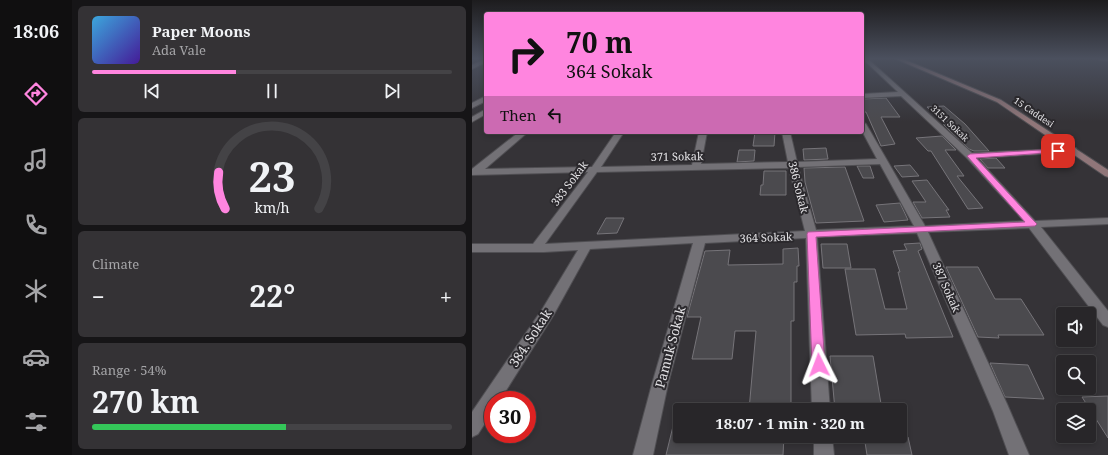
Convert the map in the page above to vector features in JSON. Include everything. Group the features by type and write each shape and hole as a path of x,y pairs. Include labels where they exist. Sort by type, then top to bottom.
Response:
{"street":[{"name":"3151 Sokak","path":"889,80 970,156 1032,224 1108,321"},
{"name":"15 Caddesi","path":"949,80 999,101 1108,174"},
{"path":"864,96 904,94"},
{"path":"472,106 484,99"},
{"path":"472,106 484,107"},
{"path":"472,120 484,112"},
{"name":"387 Sokak","path":"864,128 921,229 1001,410 1019,455"},
{"path":"474,171 521,134"},
{"name":"383 Sokak","path":"536,248 619,134"},
{"path":"696,167 703,134"},
{"name":"386 Sokak","path":"786,134 811,234 821,403"},
{"path":"970,156 1073,150"},
{"name":"371 Sokak","path":"474,171 793,165 882,161"},
{"name":"364 Sokak","path":"472,248 586,246 700,239 1108,221"},
{"name":"Pamuk Sokak","path":"643,455 660,384 700,239"},
{"name":"384. Sokak","path":"472,428 548,312 586,246"},
{"path":"823,443 824,455"}],"building":[{"path":"886,98 900,117 881,117 895,144 881,146 866,112 864,112 864,99"},
{"path":"944,106 965,124 989,151 974,151 969,149 943,124 946,124 927,107"},
{"path":"755,134 775,134 774,146 753,146"},
{"path":"942,136 956,150 945,150 964,176 957,176 983,208 968,209 931,151 928,151 916,138"},
{"path":"826,148 828,159 804,160 803,149"},
{"path":"739,150 755,150 754,161 737,162"},
{"path":"996,158 1005,168 988,168 980,159"},
{"path":"910,165 919,176 902,177 894,166"},
{"path":"857,166 870,166 874,178 863,178"},
{"path":"845,167 864,221 816,223 805,182 804,168"},
{"path":"764,171 786,171 786,195 760,195 761,185 763,185"},
{"path":"927,180 949,210 946,210 950,217 922,218 913,202 926,202 912,181"},
{"path":"900,203 908,220 884,222 876,205"},
{"path":"606,218 624,218 617,233 597,234"},
{"path":"920,243 922,249 918,251 953,337 906,338 905,334 856,335 845,269 875,269 885,309 907,309 898,272 900,272 893,251 907,250 904,244"},
{"path":"821,244 847,244 851,268 823,268"},
{"path":"798,248 799,266 797,266 797,282 794,282 794,321 791,321 791,403 750,403 756,331 735,331 732,359 692,359 701,317 687,317 705,251 730,250 728,265 783,264 783,249"},
{"path":"946,267 978,267 995,299 1021,299 1044,335 998,335 999,338 978,337"},
{"path":"830,356 873,356 881,403 834,403"},
{"path":"990,363 1028,365 1044,399 1005,397"},
{"path":"1108,396 1108,438 1096,419 1096,403 1086,403 1082,397"},
{"path":"673,426 673,443 784,443 783,455 666,455"},
{"path":"907,437 912,455 867,455 865,443 907,443"}],"route":[{"path":"819,365 811,234 1032,224 970,156 1058,151"}]}
